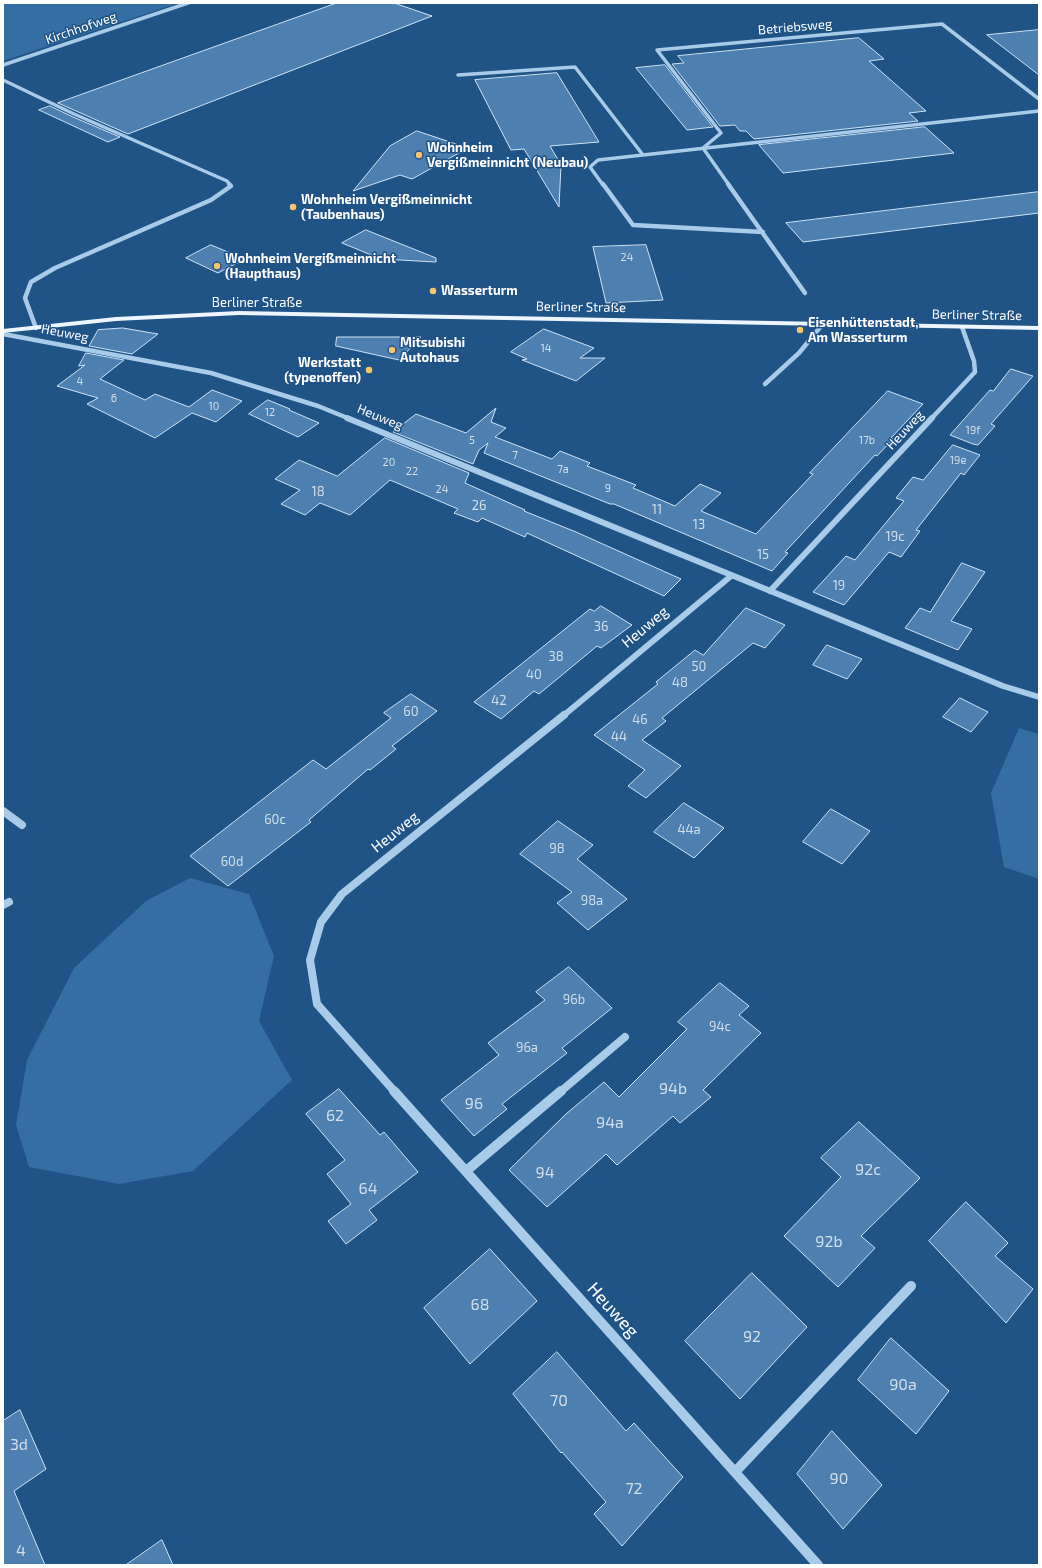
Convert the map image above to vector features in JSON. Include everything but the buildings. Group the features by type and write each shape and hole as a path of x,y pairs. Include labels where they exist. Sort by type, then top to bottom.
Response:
{"main road":[{"name":"Berliner Straße","path":"3,331 116,319 239,313 1039,328"}],"street":[{"name":"Kirchhofweg","path":"3,65 188,3"},
{"name":"Betriebsweg","path":"703,148 721,133 657,50 942,24 1039,99"},
{"path":"458,75 575,67 643,155"},
{"path":"3,80 74,114 227,181 231,186 211,200 55,268 31,282 26,298 36,328"},
{"path":"763,232 633,225 590,167 598,160 1039,111"},
{"path":"703,148 805,293"},
{"path":"765,384 799,353 822,325"},
{"name":"Heuweg","path":"770,591 952,399 975,372 974,361 962,327"},
{"name":"Heuweg","path":"3,334 211,373 318,406 1003,686 1039,697"},
{"name":"Heuweg","path":"731,576 507,762 342,894 321,922 310,960 317,1004 818,1565"},
{"path":"3,811 22,825"},
{"path":"466,1171 625,1038"},
{"path":"735,1472 911,1286"}],"shaded area":[{"path":"3,3 179,3 3,61"},
{"path":"1019,728 1039,734 1039,879 1004,867 991,793"},
{"path":"190,878 249,894 274,956 259,1021 292,1080 193,1171 119,1184 29,1167 16,1125 27,1060 74,968 146,901"}],"place":[{"name":"Wohnheim Vergißmeinnicht (Neubau)","path":"419,155"},
{"name":"Wohnheim Vergißmeinnicht (Taubenhaus)","path":"293,207"},
{"name":"Wohnheim Vergißmeinnicht (Haupthaus)","path":"217,266"},
{"name":"Wasserturm","path":"433,291"},
{"name":"Eisenhüttenstadt, Am Wasserturm","path":"800,330"},
{"name":"Mitsubishi Autohaus","path":"392,350"},
{"name":"Werkstatt (typenoffen)","path":"369,370"}]}
